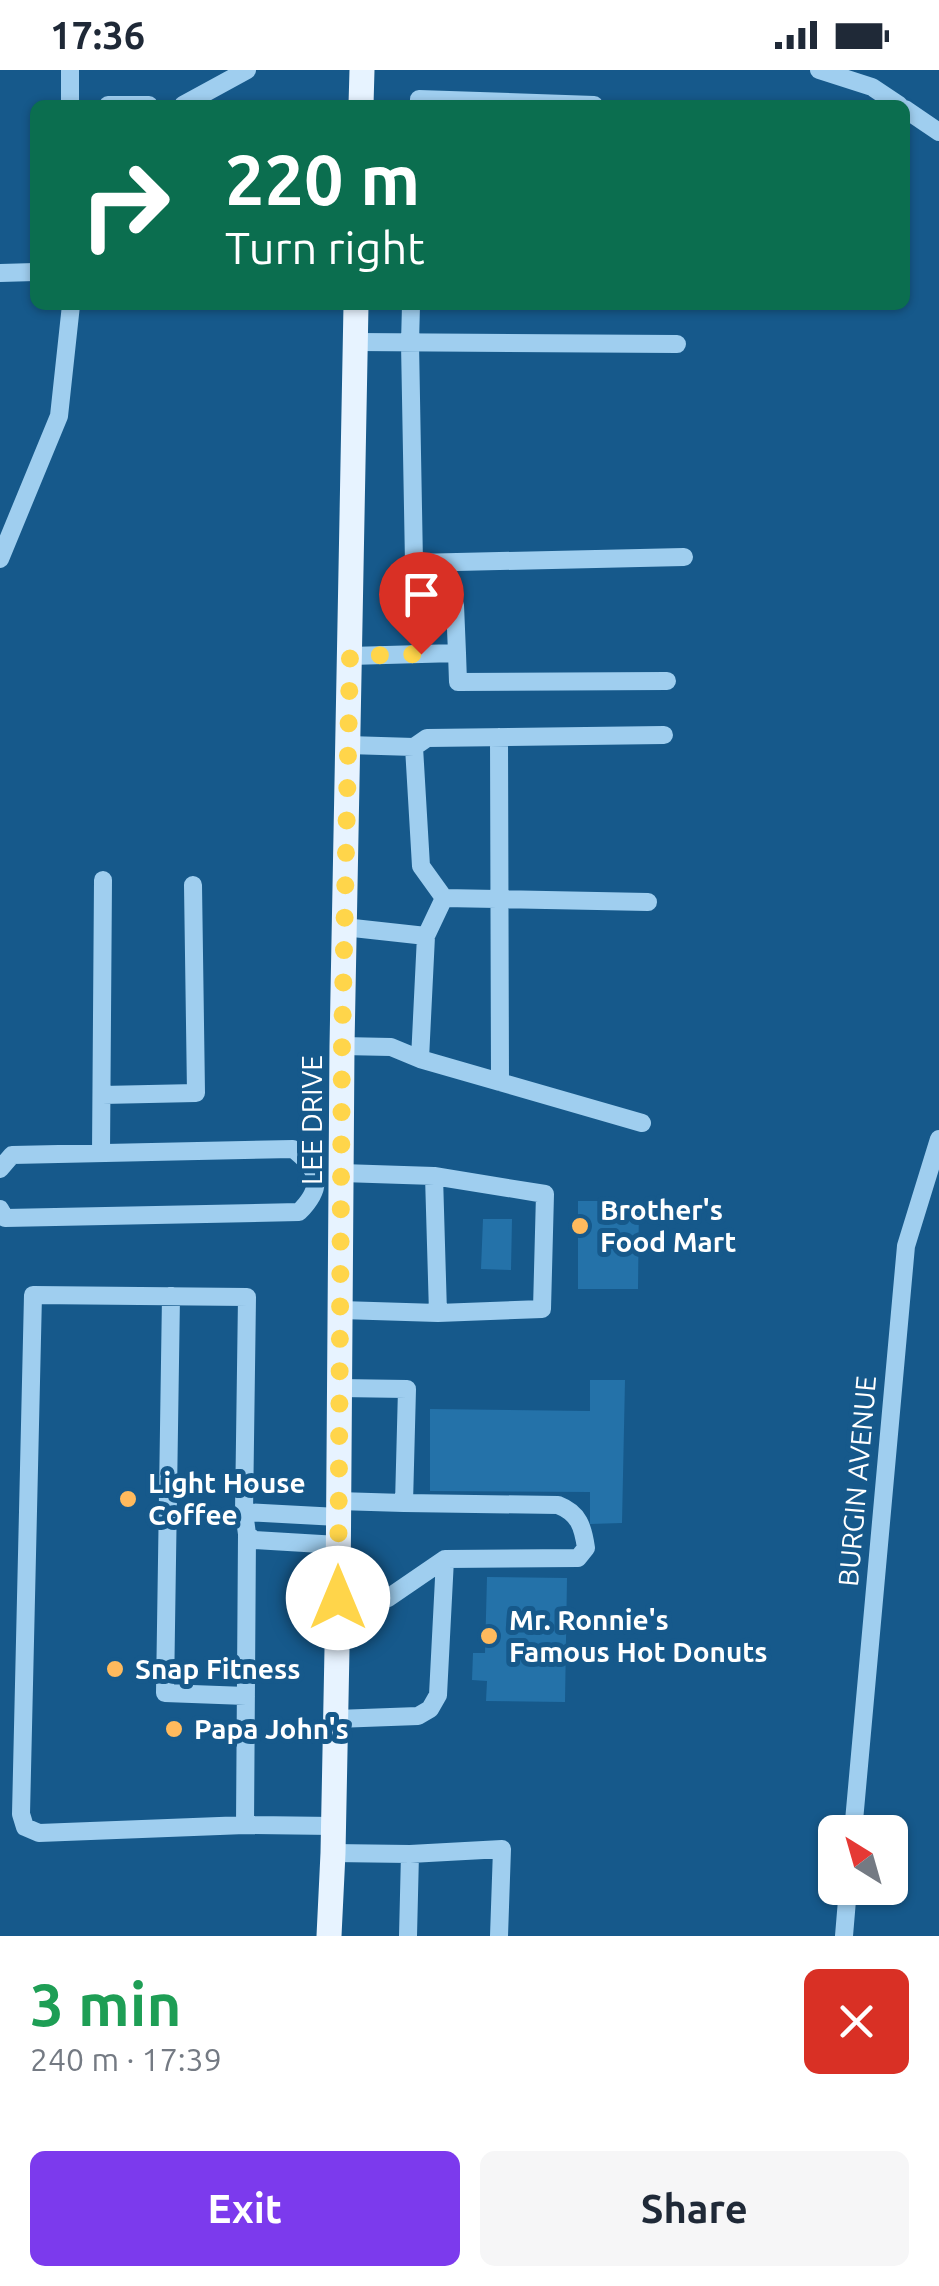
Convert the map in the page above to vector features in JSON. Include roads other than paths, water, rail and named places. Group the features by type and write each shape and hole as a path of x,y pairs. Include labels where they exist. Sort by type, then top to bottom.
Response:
{"main road":[{"path":"361,100 362,70"},
{"name":"LEE DRIVE","path":"328,1936 336,1719 341,1310 333,1179 342,1046 356,310"}],"street":[{"path":"70,70 70,100"},
{"path":"193,100 246,70"},
{"path":"819,70 872,88 891,100"},
{"path":"420,100 449,100"},
{"path":"910,112 939,132"},
{"path":"0,273 30,272"},
{"path":"0,558 59,416 71,310"},
{"path":"411,310 414,564 684,556"},
{"path":"356,342 677,344"},
{"path":"455,604 458,682 667,681"},
{"path":"350,656 457,653"},
{"path":"348,745 414,747 428,738 664,735"},
{"path":"500,737 500,1082"},
{"path":"414,747 422,866 444,898"},
{"path":"101,1154 103,880"},
{"path":"102,1094 196,1093 193,885"},
{"path":"444,898 648,902"},
{"path":"420,1060 426,936 444,898"},
{"path":"344,927 426,936"},
{"path":"342,1046 391,1046 420,1060 642,1123"},
{"name":"BURGIN AVENUE","path":"855,1815 906,1246 939,1139"},
{"path":"0,1169 12,1156 294,1149 333,1179 434,1176 546,1194 542,1310 341,1310"},
{"path":"434,1176 438,1312"},
{"path":"0,1208 6,1218 299,1212 333,1179"},
{"path":"244,1825 247,1297 33,1295 21,1814 25,1827 39,1833 244,1825 333,1826"},
{"path":"171,1296 164,1693 246,1696"},
{"path":"340,1388 407,1389 404,1504"},
{"path":"244,1512 404,1504 558,1505 571,1510 584,1532 586,1548 578,1558 445,1559 388,1598 338,1598"},
{"path":"246,1534 254,1540 338,1544"},
{"path":"336,1719 418,1716 430,1709 438,1694 445,1559"},
{"path":"333,1852 410,1854 502,1848 498,1936"},
{"path":"408,1936 410,1854"},
{"path":"844,1936 847,1905"}],"place":[{"name":"Brother's Food Mart","path":"580,1226"},
{"name":"Light House Coffee","path":"128,1499"},
{"name":"Mr. Ronnie's Famous Hot Donuts","path":"489,1636"},
{"name":"Snap Fitness","path":"115,1669"},
{"name":"Papa John's","path":"174,1729"}]}
